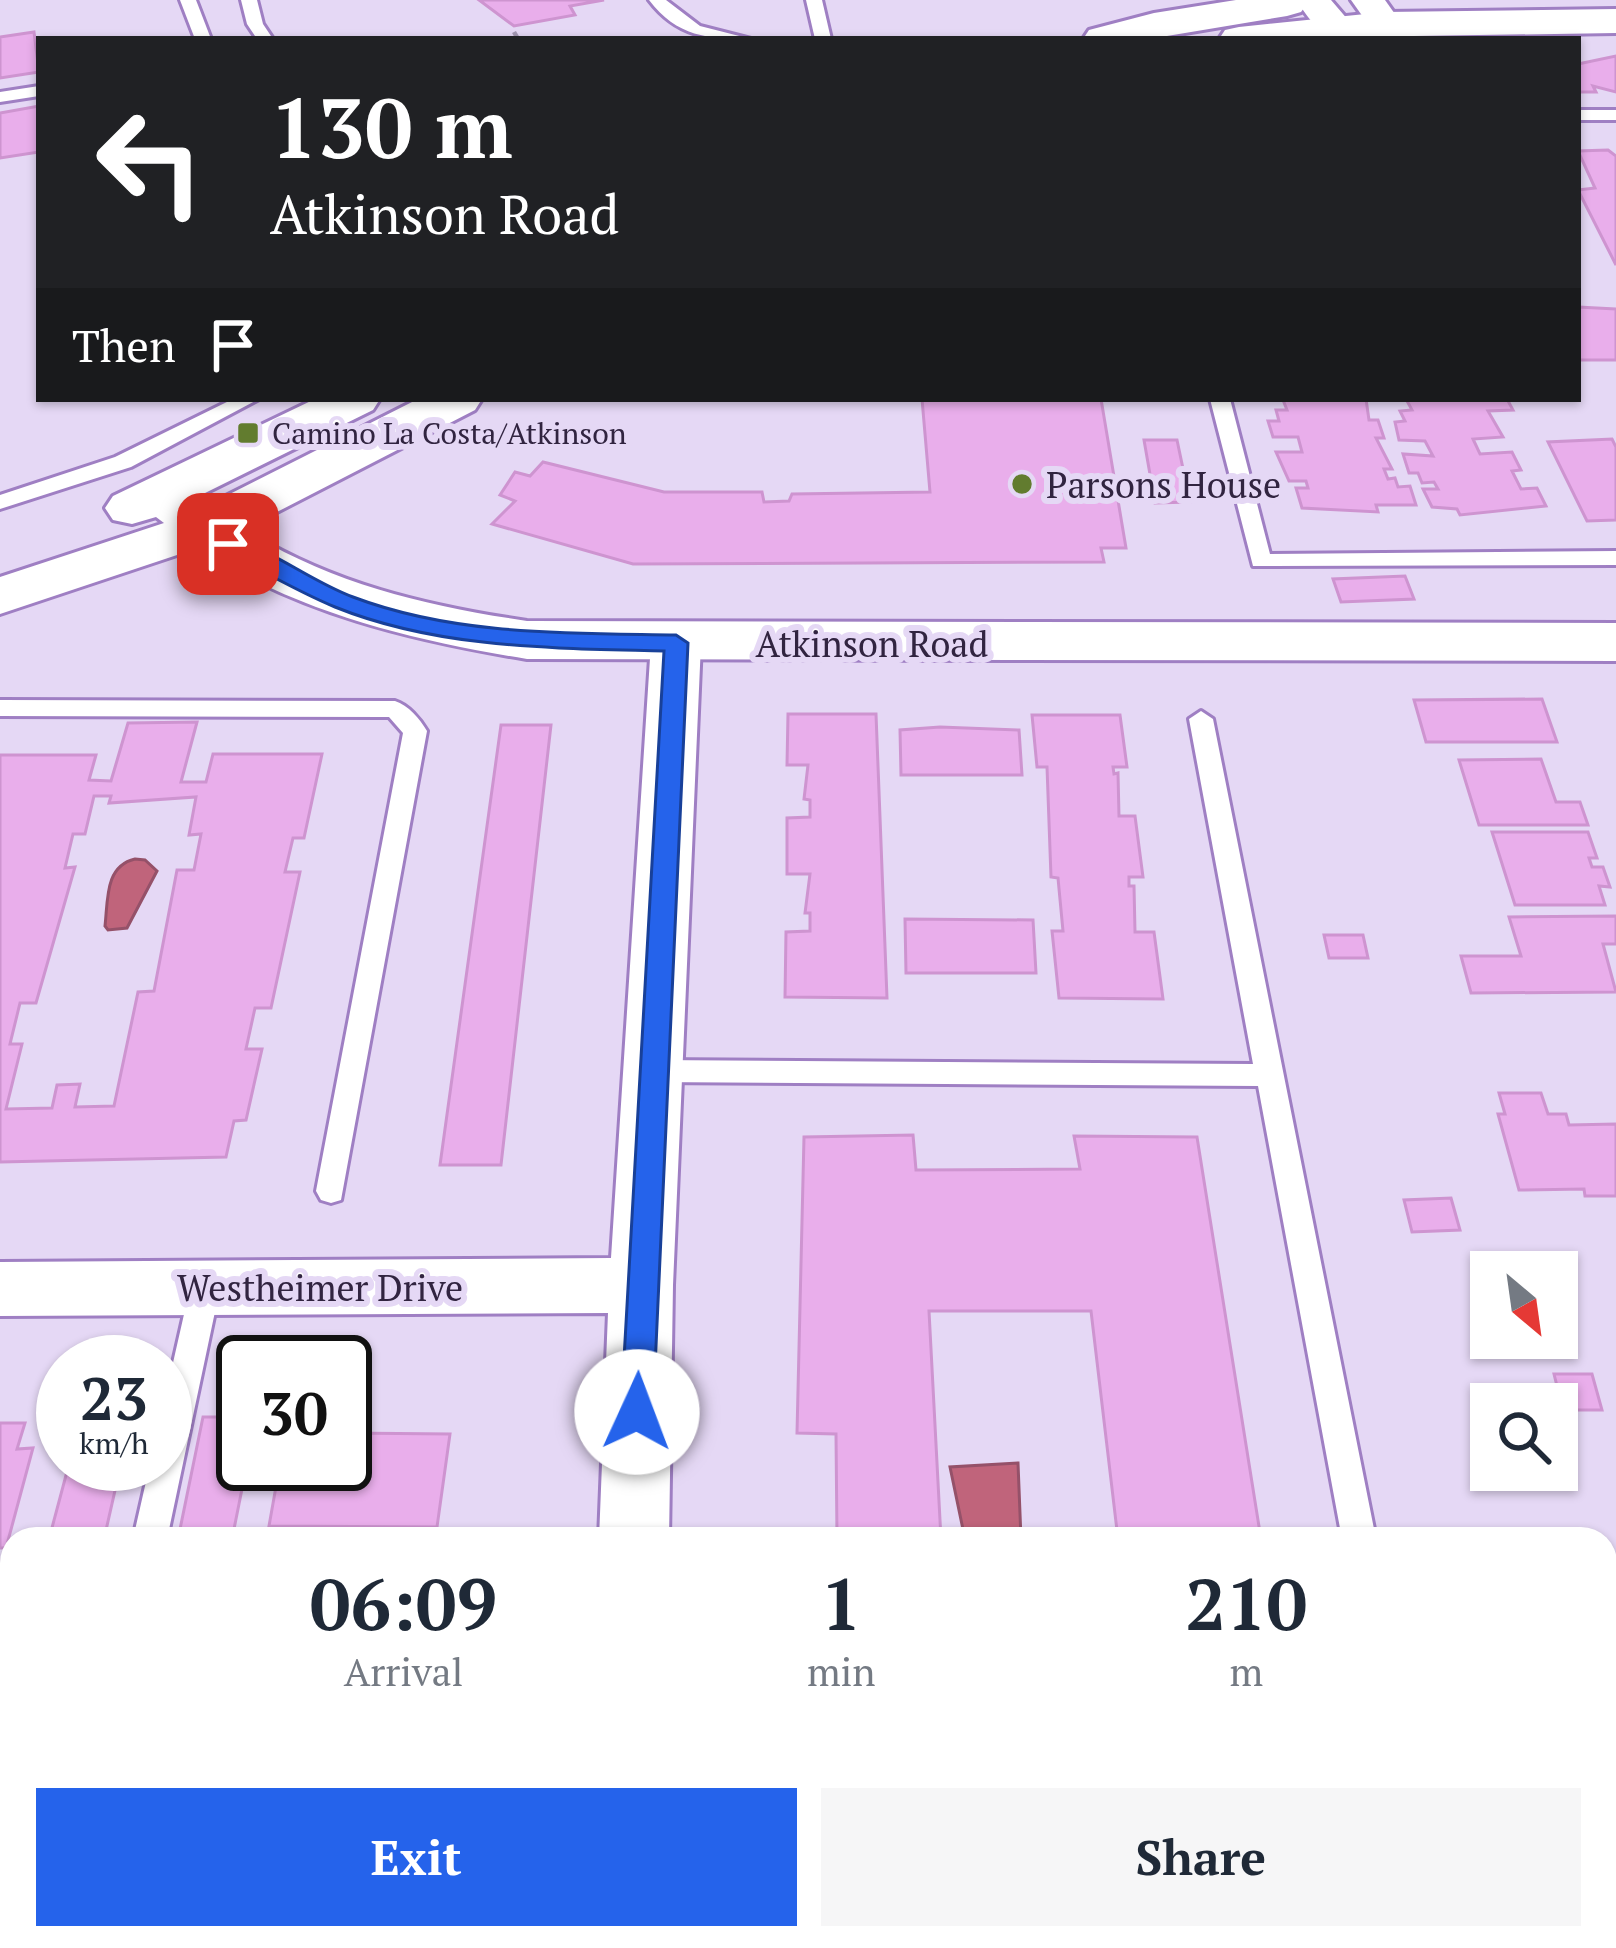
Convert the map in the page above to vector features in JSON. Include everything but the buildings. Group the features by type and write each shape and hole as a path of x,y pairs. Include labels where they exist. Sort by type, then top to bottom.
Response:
{"street":[{"path":"1117,36 1226,12 1616,21"},
{"path":"1253,36 1348,16"},
{"path":"0,550 118,515 349,402"},
{"path":"162,495 260,503 451,402"},
{"path":"0,596 139,554 162,495"},
{"name":"Atkinson Road","path":"162,495 264,565 345,602 433,626 527,640 1616,642"},
{"path":"634,1527 640,1285 676,643"},
{"name":"Westheimer Drive","path":"0,1289 640,1285"}],"lane":[{"path":"188,0 202,36"},
{"path":"249,0 254,24 263,36"},
{"path":"657,0 673,23 711,36"},
{"path":"814,0 822,36"},
{"path":"0,98 36,92"},
{"path":"1581,115 1616,115"},
{"path":"0,502 162,495 246,402"},
{"path":"1221,402 1261,561 1616,558"},
{"path":"0,708 395,709 416,731 331,1191"},
{"path":"1201,718 1357,1527"},
{"path":"652,1071 1268,1075"},
{"path":"153,1527 205,1288"}],"shaded area":[{"path":"135,859 145,860 157,871 127,928 108,930 113,876"},
{"path":"1018,1463 1021,1527 962,1527 950,1467"}],"place":[{"name":"Camino La Costa/Atkinson","path":"248,433"},
{"name":"Parsons House","path":"1022,484"}],"route":[{"path":"228,544 345,602 433,626 527,640 676,643 637,1412"}]}
